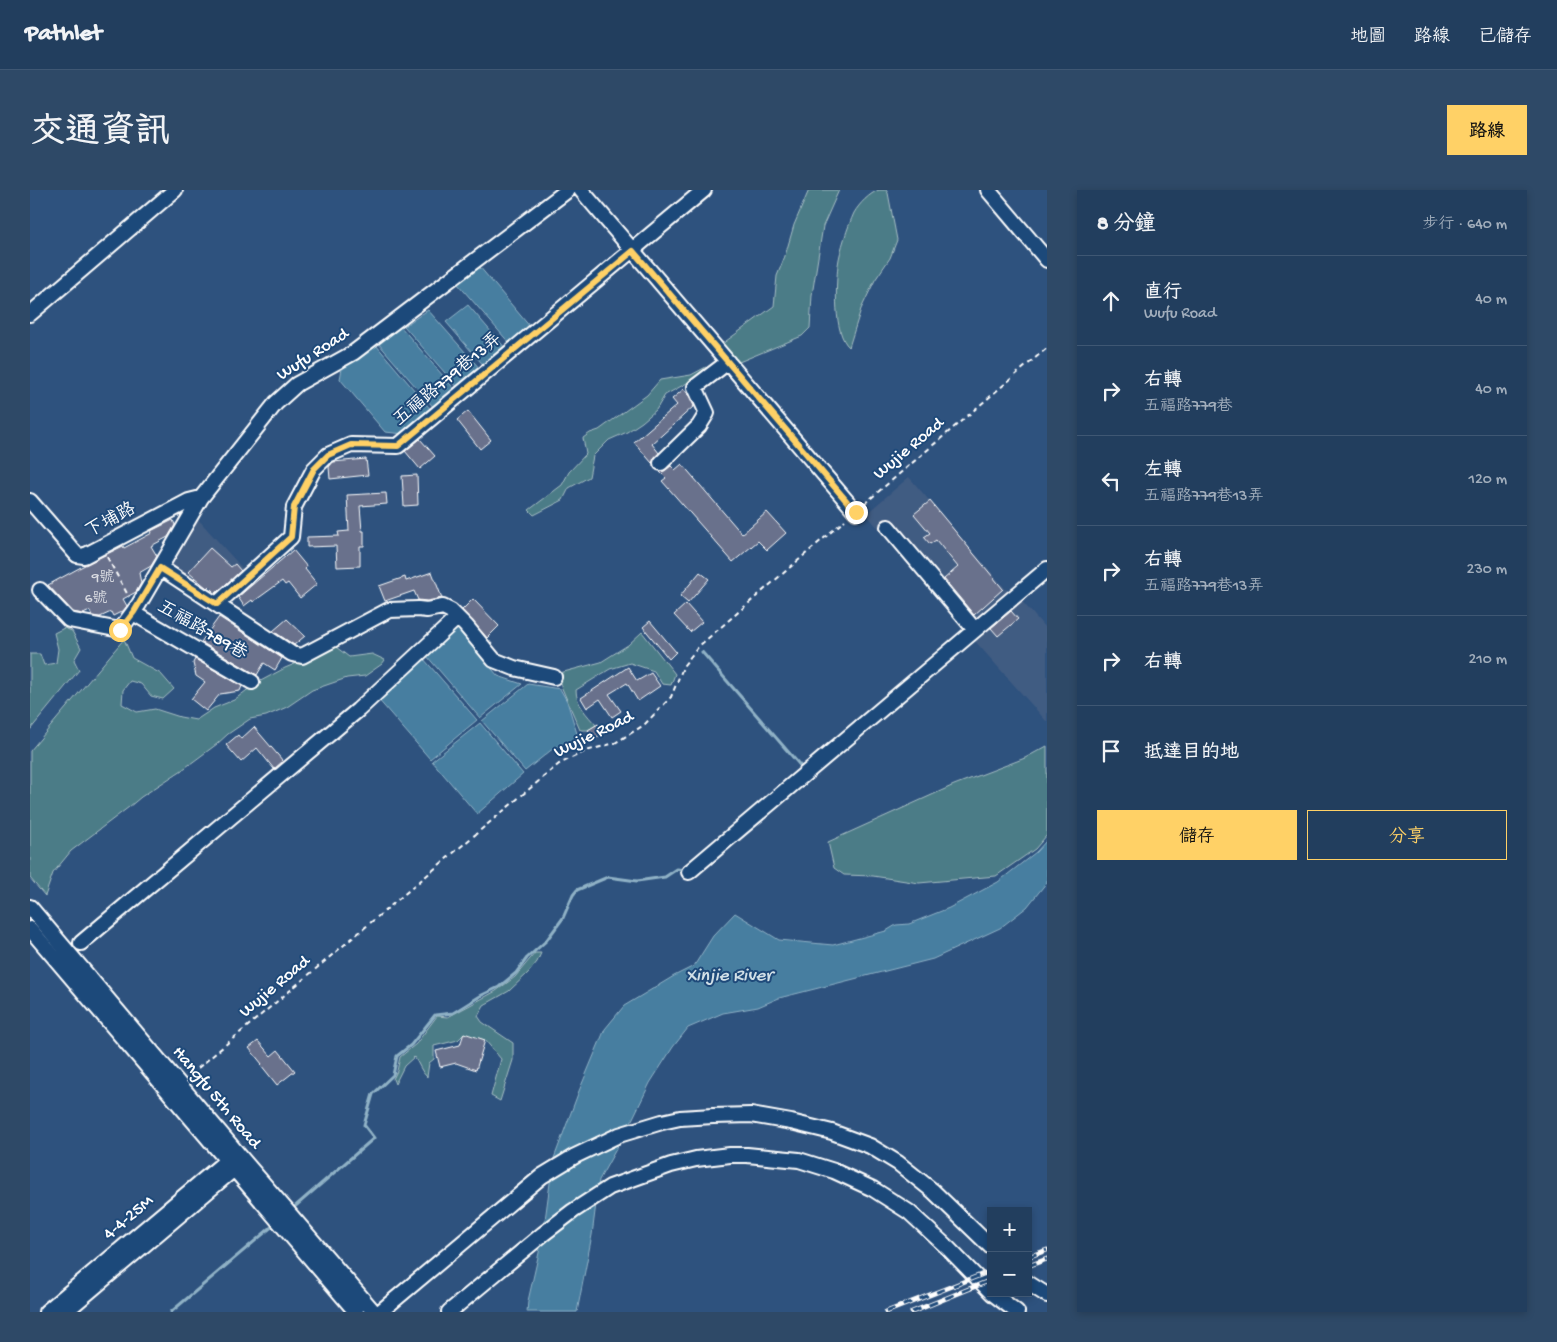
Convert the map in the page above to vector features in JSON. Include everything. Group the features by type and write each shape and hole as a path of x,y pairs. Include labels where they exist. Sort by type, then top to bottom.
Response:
{"street":[{"path":"30,314 175,190"},
{"name":"Wufu Road","path":"40,590 69,620 120,630 132,606 160,568 201,498 276,403 297,384 353,353 568,190"},
{"path":"581,190 856,512"},
{"name":"五福路779巷13弄","path":"217,604 291,537 294,507 314,469 328,455 351,445 398,446 704,190"},
{"path":"988,190 1047,260"},
{"path":"661,463 699,426 707,413 695,388 728,362"},
{"name":"下埔路","path":"30,501 77,555 84,556 189,501 201,498"},
{"path":"888,527 975,630"},
{"path":"160,568 292,654 302,656 389,610 427,610 443,607 451,611 466,626 494,660 514,668 554,677"},
{"path":"689,872 1047,569"},
{"name":"五福路789巷","path":"132,606 252,682"},
{"path":"81,943 358,710 457,618"},
{"name":"Hangfu 5th Road","path":"30,907 235,1161 278,1221 356,1312"},
{"name":"Hangfu 5th Road","path":"30,929 235,1161 374,1312"},
{"path":"380,1312 542,1176 574,1156 619,1135 680,1118 751,1115 832,1132 862,1143 905,1168 933,1191 987,1243"},
{"path":"449,1312 543,1234 610,1188 671,1165 696,1159 730,1155 800,1160 834,1171 873,1189 909,1212 948,1248 987,1289"},
{"name":"4-4-25M","path":"46,1312 235,1161"},
{"name":"4-4-25M","path":"65,1312 235,1161"},
{"path":"1032,1285 1047,1295"},
{"path":"996,1297 1017,1312"}],"path":[{"name":"Wujie Road","path":"198,1068 559,764 586,752 615,743 644,725 671,697 684,665 699,646 1047,348"},
{"path":"105,554 132,606"}],"shaded area":[{"path":"909,477 1010,594 967,630 866,514"},
{"path":"196,517 245,571 215,598 190,581 168,561"},
{"path":"1020,599 1047,630 1047,722 974,640"}],"green space":[{"path":"809,190 839,190 823,226 812,295 810,328 802,336 739,362 722,344 774,306 777,276 794,225"},
{"path":"879,190 886,190 888,193 897,240 890,258 875,280 861,309 849,347 840,331 838,320 836,296 839,259 844,238 854,213 865,199"},
{"path":"706,367 709,371 665,395 656,410 642,422 627,432 609,440 593,456 589,477 569,488 563,500 534,515 529,510 562,485 569,472 586,454 583,438 599,430 647,395 660,380 691,375"},
{"path":"64,628 72,631 81,648 74,660 79,670 30,730 30,654 40,654 44,665 56,663 58,649 54,633"},
{"path":"642,632 675,674 671,685 662,684 654,671 630,663 610,669 576,690 580,705 596,725 588,730 580,730 561,686 560,673 601,662 628,645"},
{"path":"124,639 132,658 161,674 174,689 163,699 151,696 141,684 130,681 123,690 122,704 137,712 155,709 196,720 214,708 234,700 255,684 285,668 336,647 349,657 372,654 385,660 365,676 347,678 312,690 287,707 266,716 250,719 228,734 71,851 53,873 45,896 30,878 30,751"},
{"path":"1047,746 1047,835 1035,849 996,876 919,883 873,876 844,875 834,868 828,842 954,785 1025,758"},
{"path":"535,953 541,953 537,962 528,973 509,991 484,1005 478,1016 482,1022 513,1043 513,1060 500,1101 491,1096 501,1059 485,1040 464,1034 458,1040 434,1046 434,1059 429,1063 427,1077 414,1057 404,1066 395,1084 393,1079 400,1057 416,1044 437,1016 448,1017 496,991 515,977"}],"water":[{"path":"479,266 531,328 511,345 457,283"},
{"path":"468,305 506,349 485,367 446,322"},
{"path":"428,310 481,370 459,389 404,326"},
{"path":"401,327 456,391 435,409 378,343"},
{"path":"376,345 432,411 405,434 385,432 340,379 342,369"},
{"path":"456,627 498,676 522,684 480,718 426,655"},
{"path":"423,658 477,720 430,759 377,698"},
{"path":"528,684 560,689 567,701 579,740 555,747 525,771 482,721"},
{"path":"480,723 523,774 477,814 432,761"},
{"name":"Xinjie River","path":"1047,840 1047,882 1027,907 1000,928 933,959 779,998 758,1007 723,1013 688,1028 673,1047 650,1083 599,1180 592,1235 577,1312 527,1312 543,1235 553,1161 605,1029 624,1006 694,966 713,936 735,913 779,940 833,945 886,931 896,925 909,924 949,908 998,882 1036,852"}],"building":[{"path":"684,389 694,406 652,444 659,453 652,463 634,442 677,405 672,399"},
{"path":"468,411 491,440 480,449 457,420"},
{"path":"420,439 435,456 420,469 405,451"},
{"path":"366,459 368,475 330,479 329,467 333,462"},
{"path":"682,464 742,534 767,512 786,533 767,550 758,541 733,562 662,481 666,478 660,472 671,466 675,470"},
{"path":"417,475 418,505 404,506 402,476"},
{"path":"386,493 387,504 360,506 364,546 360,546 360,566 337,567 336,546 307,547 307,537 339,536 338,532 349,531 347,495"},
{"path":"930,501 1003,589 974,615 944,579 958,567 936,540 930,544 924,537 930,533 914,514"},
{"path":"173,520 175,525 168,537 151,546 157,556 151,566 139,573 141,583 136,592 123,599 127,606 123,611 113,616 111,612 100,617 92,616 90,611 83,614 73,612 48,585 123,546 124,548"},
{"path":"210,548 231,567 235,564 241,571 216,593 188,572"},
{"path":"293,550 307,567 305,569 317,584 300,598 288,583 285,585 282,581 253,602 252,600 244,606 238,597"},
{"path":"432,572 442,598 427,601 418,600 414,591 385,601 379,586 405,577 406,581"},
{"path":"700,572 709,579 688,603 680,596"},
{"path":"473,599 499,626 487,638 462,610"},
{"path":"686,604 702,622 690,632 674,615"},
{"path":"1011,611 1018,619 998,636 991,628"},
{"path":"219,617 282,658 275,670 264,663 257,675 201,642"},
{"path":"287,619 305,636 294,645 273,631"},
{"path":"650,621 676,652 669,659 643,627"},
{"path":"195,659 242,686 240,691 220,694 206,711 191,699 205,682 196,676 193,663"},
{"path":"628,667 637,681 651,673 660,686 638,701 627,683 609,694 621,711 612,717 600,699 587,708 581,698"},
{"path":"598,724 604,733 594,740 588,730"},
{"path":"254,727 283,761 274,769 257,748 241,762 226,745 238,735 241,739"},
{"path":"464,1033 485,1040 476,1070 456,1063 440,1067 436,1051 460,1045"},
{"path":"258,1041 271,1056 278,1050 295,1071 277,1085 249,1048"}],"waterway":[{"path":"702,652 804,770"},
{"path":"291,1210 374,1138 364,1125 373,1094 393,1075 397,1056 411,1045 435,1015 453,1013 499,987 516,973 527,958 546,941 563,918 577,890 608,877 637,881 665,877 677,869 686,870"},
{"path":"171,1312 275,1224"}],"railway":[{"path":"1032,1256 1047,1250"},
{"path":"1032,1265 1047,1259"},
{"path":"886,1312 987,1273"},
{"path":"912,1312 987,1282"}],"route":[{"path":"120,630 134,612 160,568 217,604 291,537 294,507 314,469 328,455 351,445 398,446 633,251 856,512"}]}
